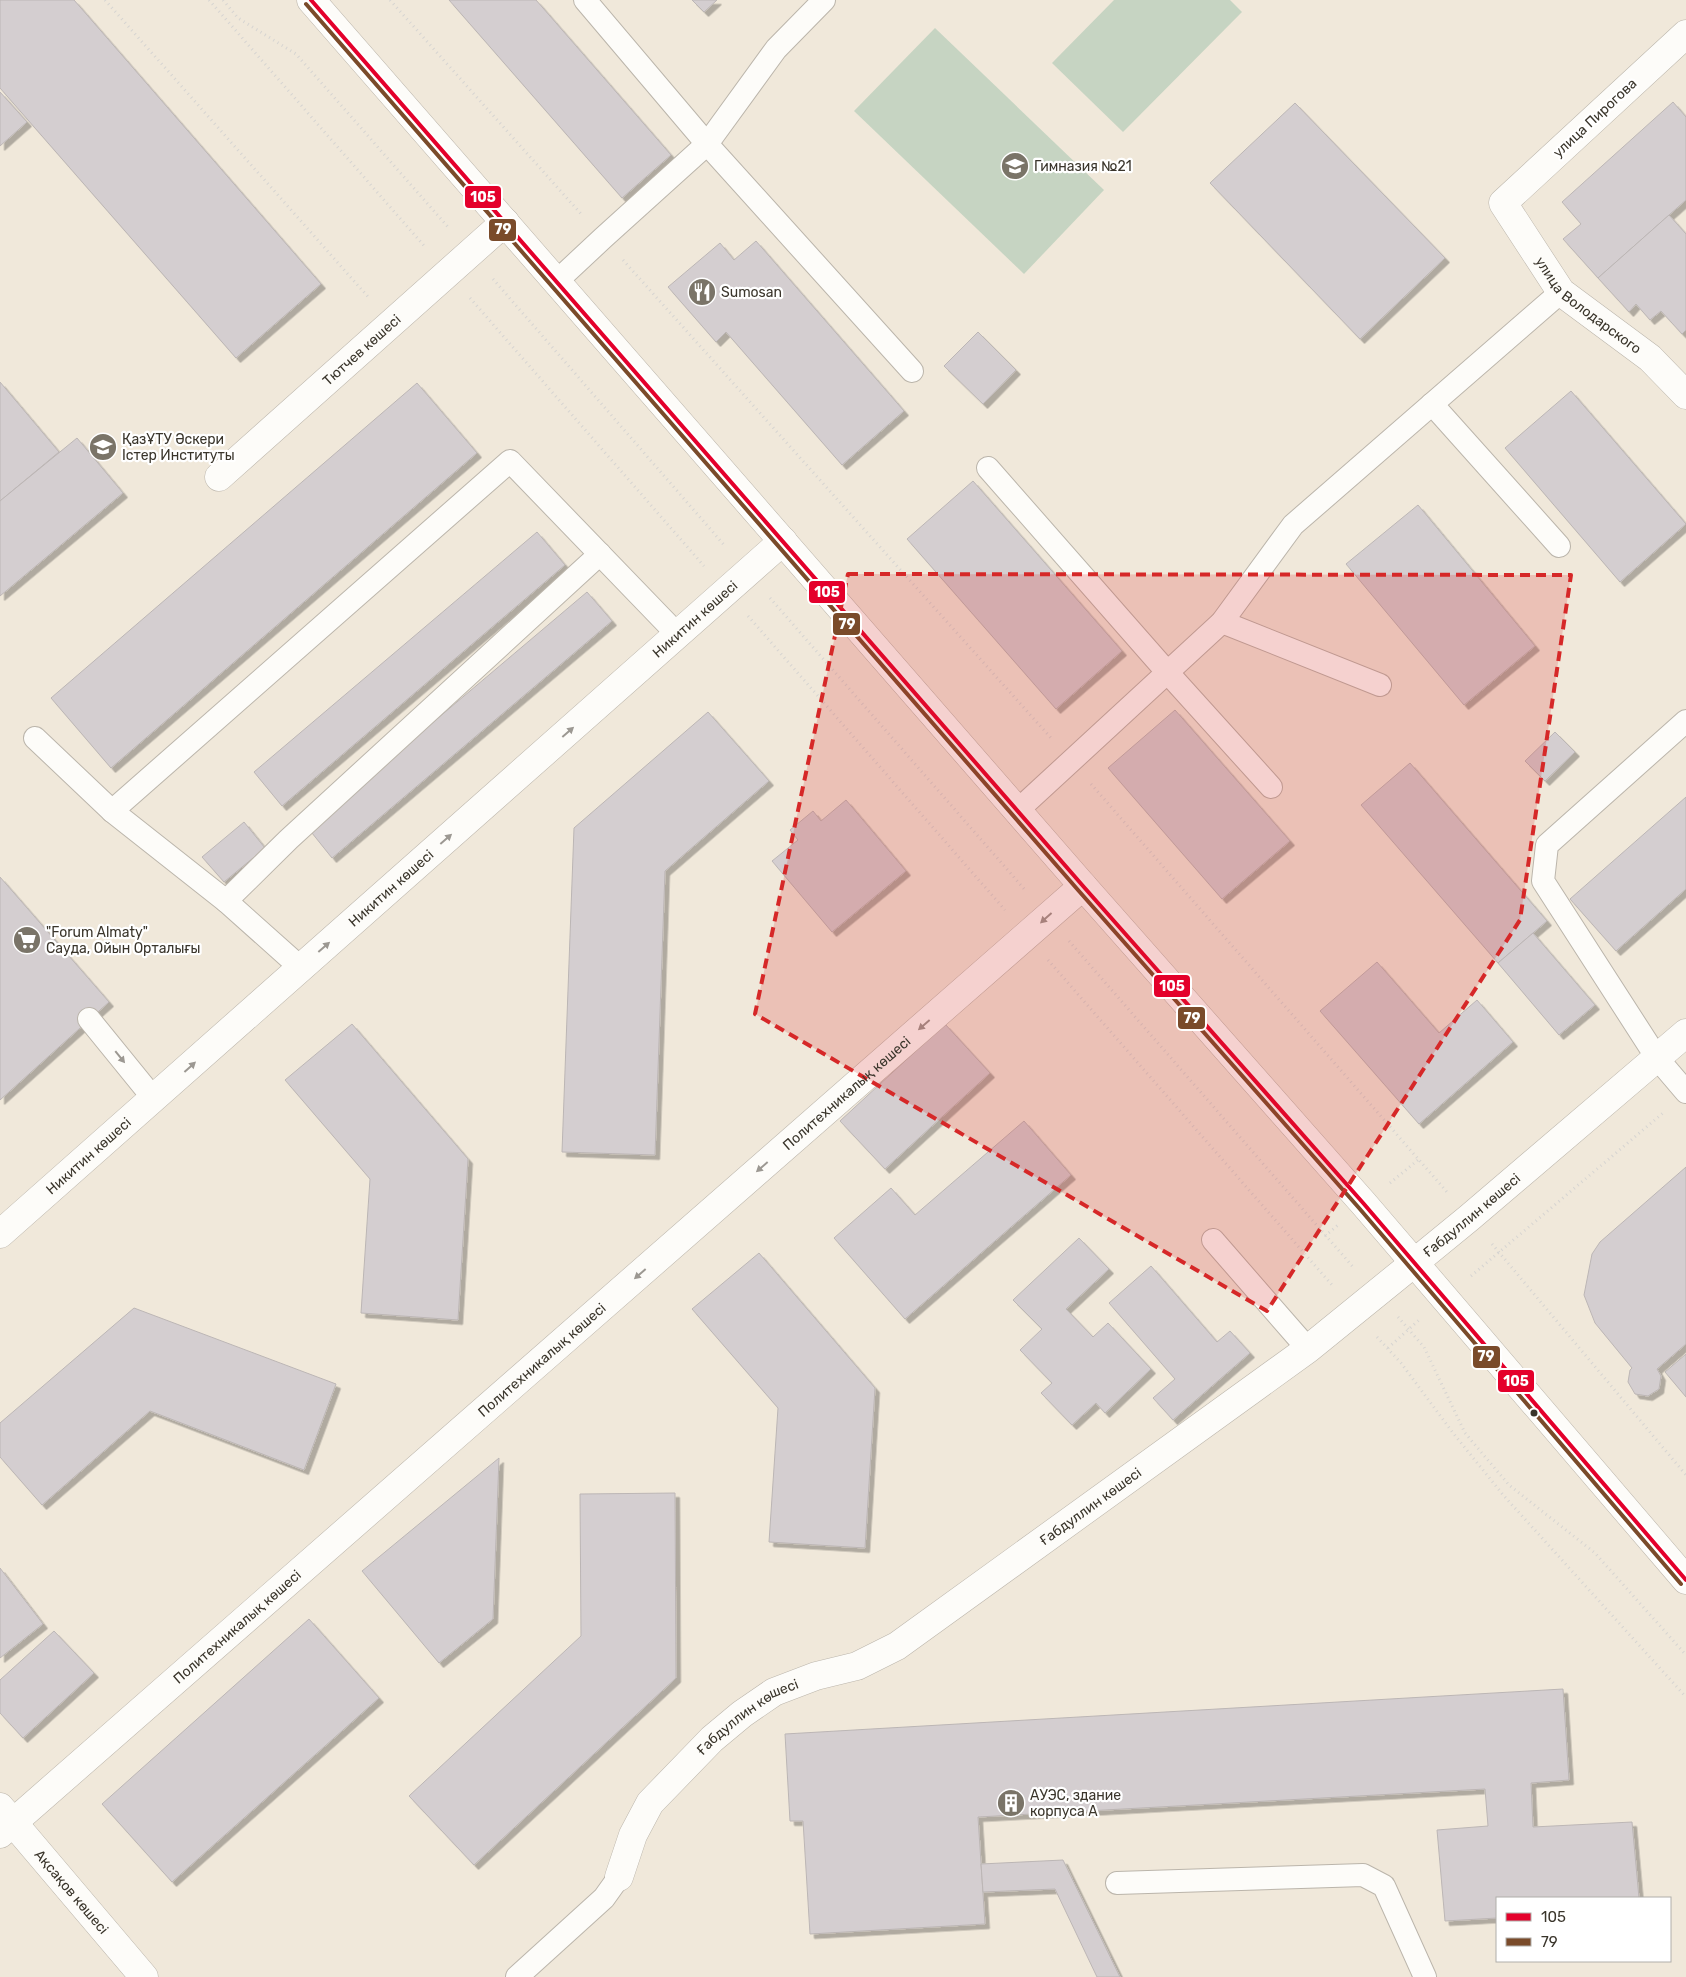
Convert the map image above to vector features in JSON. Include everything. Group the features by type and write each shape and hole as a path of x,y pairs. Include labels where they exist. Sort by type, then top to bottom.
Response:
{"street":[{"path":"311,0 1445,1299 1686,1580"},
{"name":"улица Пирогова","path":"1503,203 1686,34"},
{"name":"улица Володарского","path":"1503,203 1561,292 1650,358 1686,395"},
{"name":"Тютчев көшесі","path":"220,477 505,222"},
{"name":"Никитин көшесі","path":"0,1234 783,541"},
{"name":"Политехникалық көшесі","path":"4,1821 1083,886"},
{"name":"Ғабдуллин көшесі","path":"619,1877 633,1834 650,1803 712,1739 742,1714 774,1692 816,1676 857,1666 897,1646 1308,1349 1414,1264 1686,1033"},
{"name":"Ақсақов көшесі","path":"4,1821 144,1977"}],"lane":[{"path":"585,0 707,144 912,371"},
{"path":"557,282 707,144 776,49 824,0"},
{"path":"1017,811 1222,622 1293,525 1561,292"},
{"path":"1432,404 1559,546"},
{"path":"112,811 510,461 678,635"},
{"path":"988,468 1168,673 1272,786"},
{"path":"226,901 296,832 600,554"},
{"path":"1222,622 1380,685"},
{"path":"1686,721 1547,845 1543,881 1657,1058 1686,1092"},
{"path":"35,738 112,811 226,901 301,968"},
{"path":"89,1018 154,1099"},
{"path":"1213,1240 1308,1349"},
{"path":"1117,1883 1363,1875 1384,1886 1425,1977"},
{"name":"Ғабдуллин көшесі","path":"517,1977 604,1898 619,1877"}],"path":[{"path":"105,0 392,324"},
{"path":"209,0 1388,1348 1504,1496 1686,1697"},
{"path":"223,0 238,18 296,54 1424,1347 1465,1433 1509,1485 1595,1553 1686,1655"},
{"path":"390,0 1071,760 1499,1252 1686,1475"},
{"path":"1388,1348 1408,1329 1664,1113"}],"highlighted area":[{"path":"848,574 1571,575 1520,920 1267,1311 755,1014"}],"green space":[{"path":"1114,0 1230,0 1242,12 1123,132 1052,63"},
{"path":"935,28 1104,190 1024,274 854,111"}],"building":[{"path":"0,0 74,0 321,284 236,358 0,88"},
{"path":"449,0 536,0 671,155 622,198"},
{"path":"692,0 717,0 704,12"},
{"path":"0,92 27,122 0,146"},
{"path":"1673,102 1686,117 1686,200 1598,278 1563,239 1581,224 1562,202"},
{"path":"1295,103 1445,258 1360,339 1210,183"},
{"path":"1669,215 1686,234 1686,330 1682,334 1661,311 1650,320 1636,304 1629,312 1598,278"},
{"path":"756,241 904,411 842,465 726,332 716,342 668,287 720,243 734,260"},
{"path":"978,332 1016,370 983,404 944,366"},
{"path":"0,382 59,452 0,501"},
{"path":"417,383 477,453 111,768 51,698"},
{"path":"1571,391 1686,524 1620,582 1505,448"},
{"path":"77,438 123,493 0,596 0,501"},
{"path":"973,481 1122,651 1056,709 907,539"},
{"path":"1418,505 1535,646 1464,705 1346,564"},
{"path":"537,532 565,565 282,806 254,772"},
{"path":"587,592 612,621 332,858 308,828"},
{"path":"1175,710 1290,841 1222,899 1108,768"},
{"path":"708,712 769,781 665,871 655,1155 562,1152 574,828"},
{"path":"1555,732 1575,752 1545,781 1525,761"},
{"path":"1410,763 1547,921 1498,963 1361,805"},
{"path":"1686,797 1686,889 1616,951 1570,899"},
{"path":"846,800 906,871 832,932 772,861 798,840 790,830 813,811 821,821"},
{"path":"244,822 265,848 224,882 202,857"},
{"name":"\"Forum Almaty\" Сауда, Ойын Орталығы","path":"0,877 109,1002 0,1100"},
{"path":"1533,933 1595,1005 1559,1035 1498,963"},
{"path":"1377,962 1439,1033 1477,1000 1513,1042 1419,1124 1320,1011"},
{"path":"352,1024 468,1159 458,1320 361,1313 370,1179 285,1080"},
{"path":"945,1024 990,1073 885,1169 840,1121"},
{"path":"1024,1121 1071,1175 905,1319 834,1238 891,1188 915,1215"},
{"path":"1686,1167 1686,1344 1657,1369 1661,1376 1659,1389 1648,1396 1635,1394 1628,1382 1632,1368 1595,1323 1584,1295 1592,1254 1600,1242"},
{"path":"1079,1238 1109,1269 1066,1309 1093,1337 1108,1323 1151,1369 1105,1413 1096,1403 1072,1425 1041,1393 1052,1383 1020,1350 1042,1329 1013,1300"},
{"path":"759,1253 875,1388 865,1548 769,1542 778,1408 692,1309"},
{"path":"1151,1266 1217,1342 1230,1331 1250,1353 1173,1420 1153,1398 1175,1379 1109,1303"},
{"path":"134,1308 336,1384 304,1470 150,1411 42,1505 0,1457 0,1423"},
{"path":"1686,1354 1686,1397 1665,1372"},
{"path":"499,1458 493,1619 439,1663 362,1571"},
{"path":"675,1493 676,1678 474,1865 409,1796 581,1636 580,1494"},
{"path":"0,1568 43,1624 0,1658"},
{"path":"309,1619 379,1698 172,1882 102,1804"},
{"path":"54,1631 94,1673 23,1738 0,1713 0,1680"},
{"name":"АУЭС, здание корпуса A","path":"1563,1689 1569,1780 1531,1783 1533,1827 1632,1822 1639,1897 1496,1897 1496,1918 1445,1921 1437,1830 1488,1826 1485,1789 978,1817 985,1924 810,1934 803,1821 790,1821 785,1734"},
{"path":"1063,1860 1120,1977 1097,1977 1055,1889 983,1892 981,1864"}],"transit line":[{"name":"105","path":"311,0 1083,886 1364,1204 1686,1580"},
{"name":"79","path":"306,4 1078,890 1359,1208 1681,1584"}],"place":[{"name":"Гимназия №21","path":"1015,166"},
{"name":"Sumosan","path":"702,292"},
{"name":"ҚазҰТУ Әскери Істер Институты","path":"103,447"},
{"name":"\"Forum Almaty\" Сауда, Ойын Орталығы","path":"27,940"},
{"name":"АУЭС, здание корпуса A","path":"1011,1803"}]}
